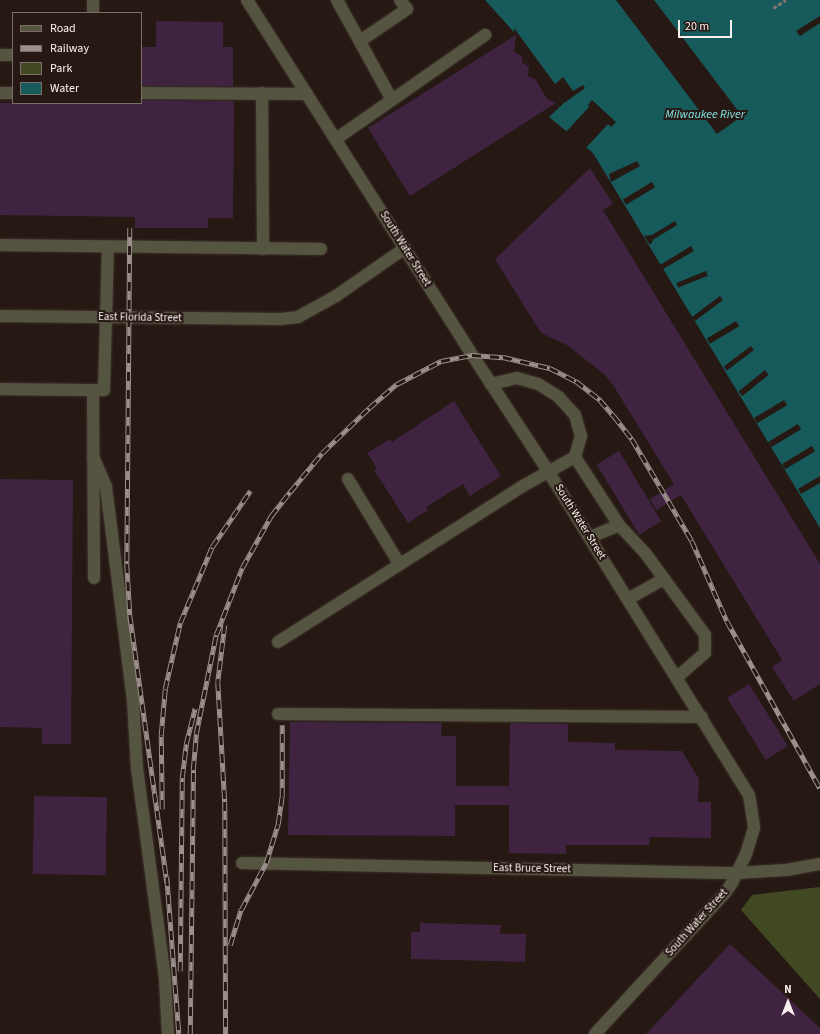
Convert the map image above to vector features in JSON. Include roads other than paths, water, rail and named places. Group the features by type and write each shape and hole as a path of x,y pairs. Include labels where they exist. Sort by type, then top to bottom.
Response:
{"street":[{"path":"93,0 93,12"},
{"name":"South Water Street","path":"247,0 490,384 590,537 749,795 752,805 754,828 737,873 725,893 595,1034"},
{"path":"337,0 392,100"},
{"path":"360,41 407,9 400,0"},
{"path":"336,139 485,35"},
{"path":"0,55 12,55"},
{"path":"0,93 12,93"},
{"path":"142,93 307,94"},
{"path":"262,93 263,249"},
{"path":"0,245 321,249"},
{"path":"0,389 104,390 108,247"},
{"name":"East Florida Street","path":"0,316 280,320 298,317 311,312 405,248"},
{"path":"278,642 548,471 575,457 581,436 574,415 559,397 538,384 517,378 490,384"},
{"path":"93,390 94,578"},
{"path":"93,456 106,487 133,701 136,768 165,978 168,1034"},
{"path":"575,457 619,525 664,579 705,635 705,653 677,677"},
{"path":"348,479 400,565"},
{"path":"590,537 619,525"},
{"path":"628,599 664,579"},
{"path":"278,714 702,717"},
{"name":"East Bruce Street","path":"242,863 737,873 786,870 820,864"}],"water":[{"name":"Milwaukee River","path":"485,0 820,0 820,528 593,153 549,117 564,103 512,30"}],"railway":[{"path":"130,228 127,564 130,615 167,882"},
{"path":"190,1034 193,770 196,734 216,635 242,568 271,516 322,453 369,408 397,384 441,361 472,355 503,357 550,368 576,381 600,400 632,439 692,541 727,621 820,788"},
{"path":"162,809 161,735 165,689 180,623 212,547 250,491"},
{"path":"225,625 218,682 225,802 226,1034"},
{"path":"180,971 182,778 186,744 195,708"},
{"path":"230,945 241,910 266,863 278,824 282,797 282,725"},
{"path":"167,877 179,1034"}]}
